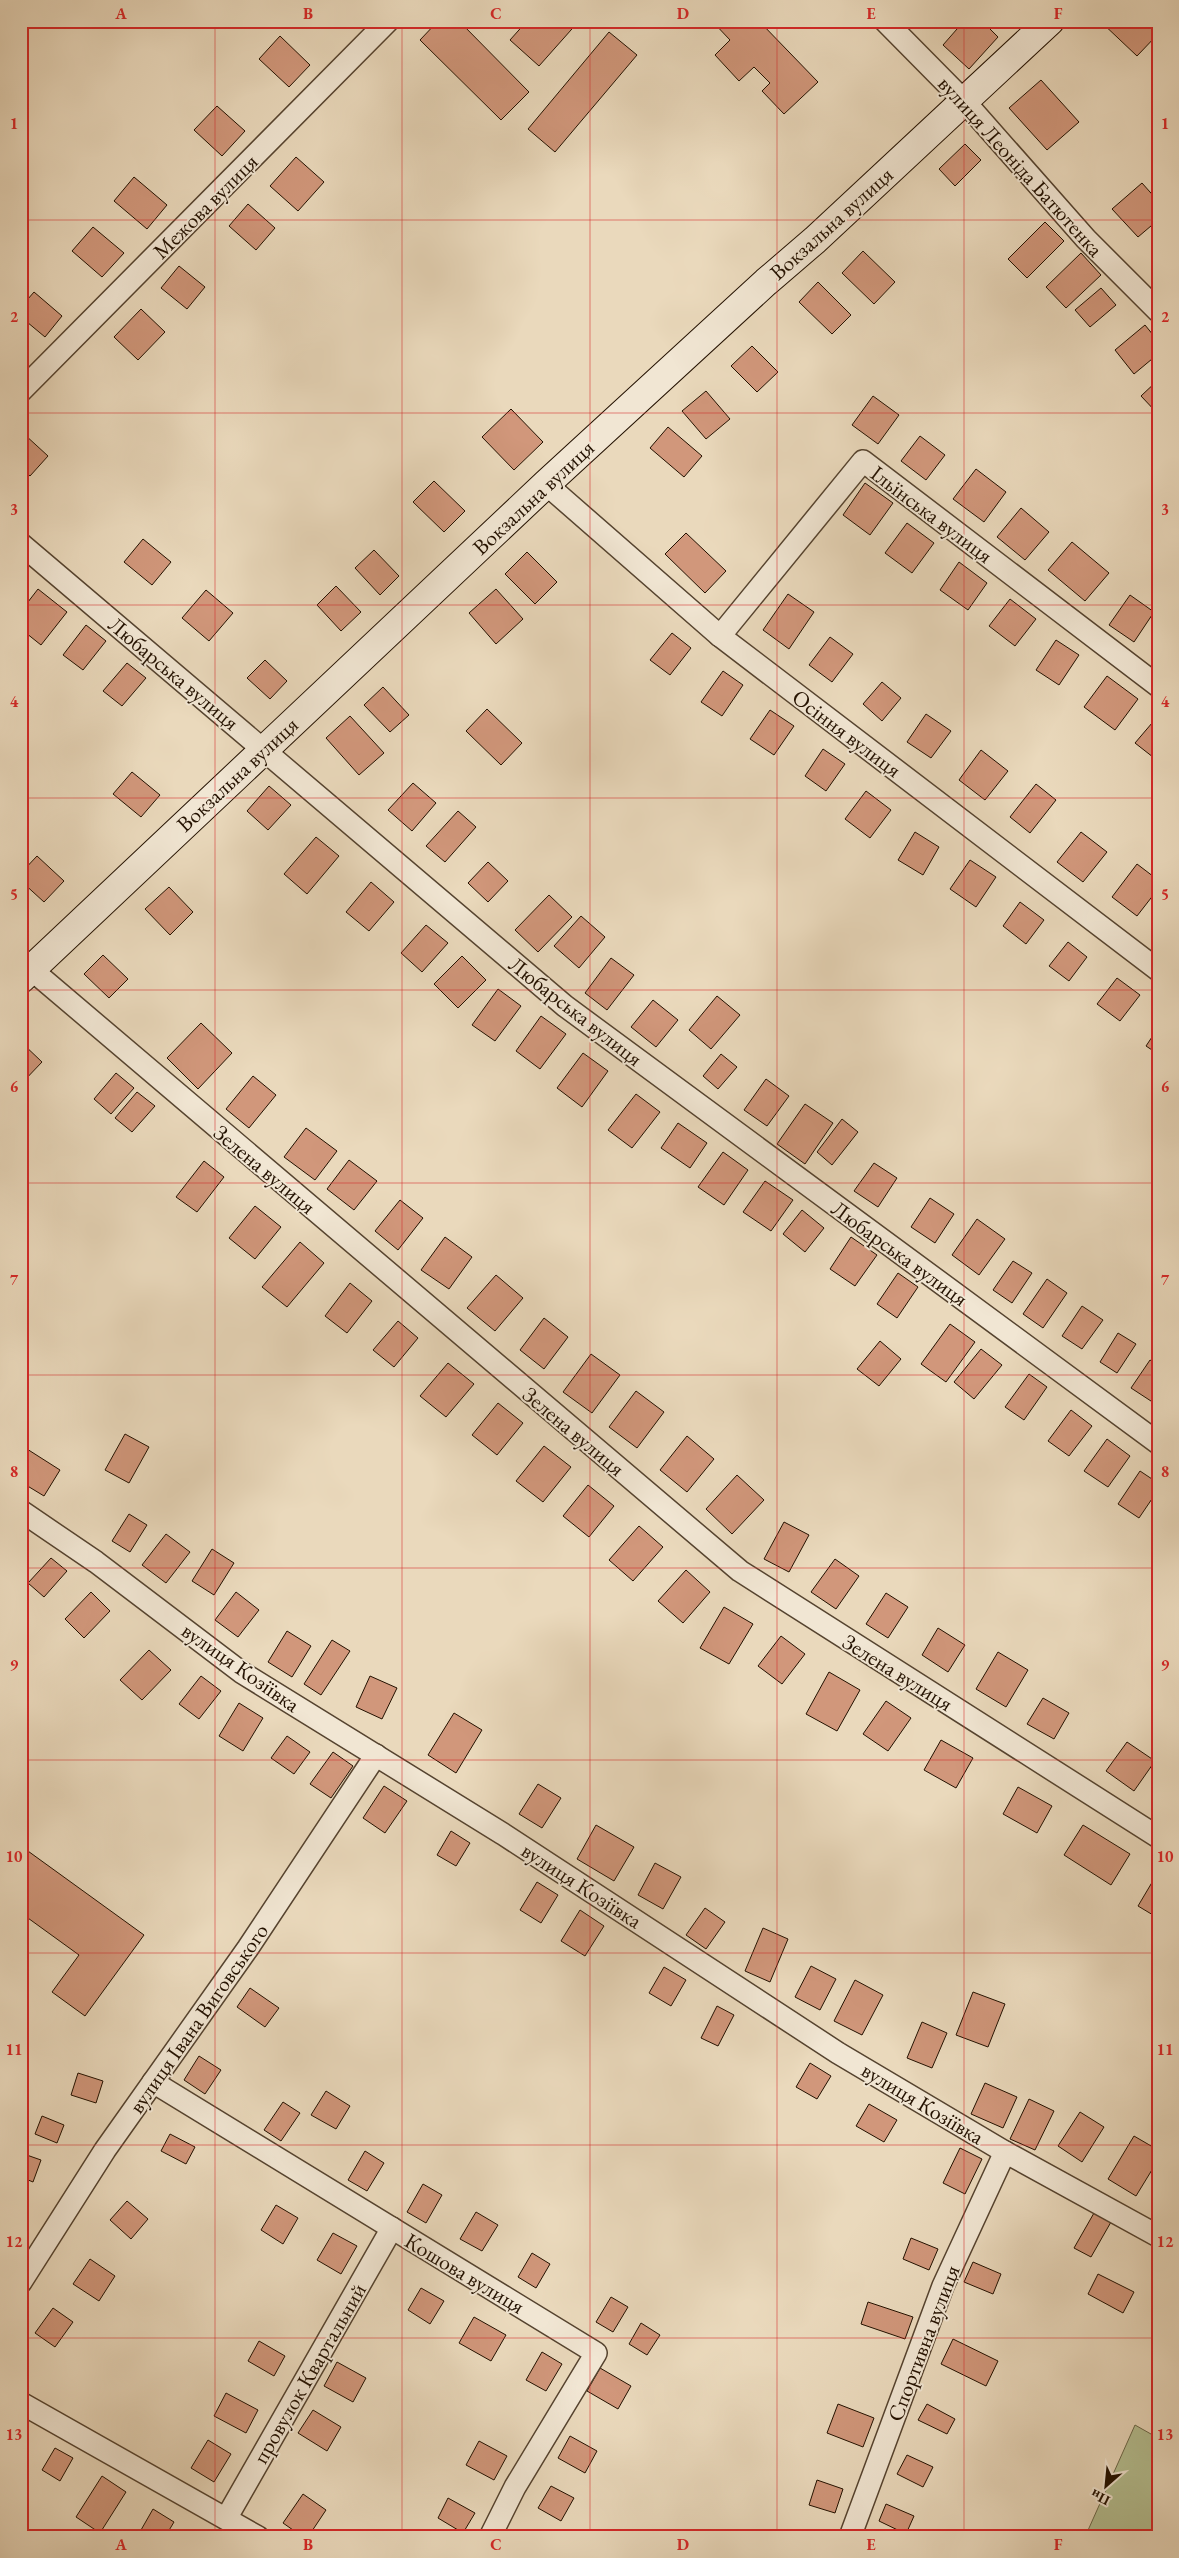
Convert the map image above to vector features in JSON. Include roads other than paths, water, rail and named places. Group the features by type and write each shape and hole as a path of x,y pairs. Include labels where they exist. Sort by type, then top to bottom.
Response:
{"main road":[{"name":"Вокзальна вулиця","path":"26,974 546,484 965,102 1050,21"}],"street":[{"name":"Межова вулиця","path":"21,391 388,21"},
{"name":"вулиця Леоніда Батютенка","path":"885,21 965,102 1086,239 1158,311"},
{"name":"Ільїнська вулиця","path":"720,636 863,461 1158,686"},
{"name":"Осіння вулиця","path":"546,484 720,636 1158,970"},
{"name":"Любарська вулиця","path":"21,544 564,1006 1158,1443"},
{"name":"Зелена вулиця","path":"26,974 740,1571 1158,1836"},
{"name":"вулиця Козіївка","path":"21,1511 96,1562 241,1672 503,1834 838,2053 1005,2152 1158,2236"},
{"name":"вулиця Івана Виговського","path":"21,2282 105,2150 248,1948 376,1755"},
{"name":"Кошова вулиця","path":"153,2082 596,2353 514,2487 490,2537"},
{"name":"Спортивна вулиця","path":"850,2537 942,2286 1005,2152"},
{"name":"провулок Квартальний","path":"227,2517 392,2228"},
{"path":"21,2402 227,2517 258,2537"}]}
